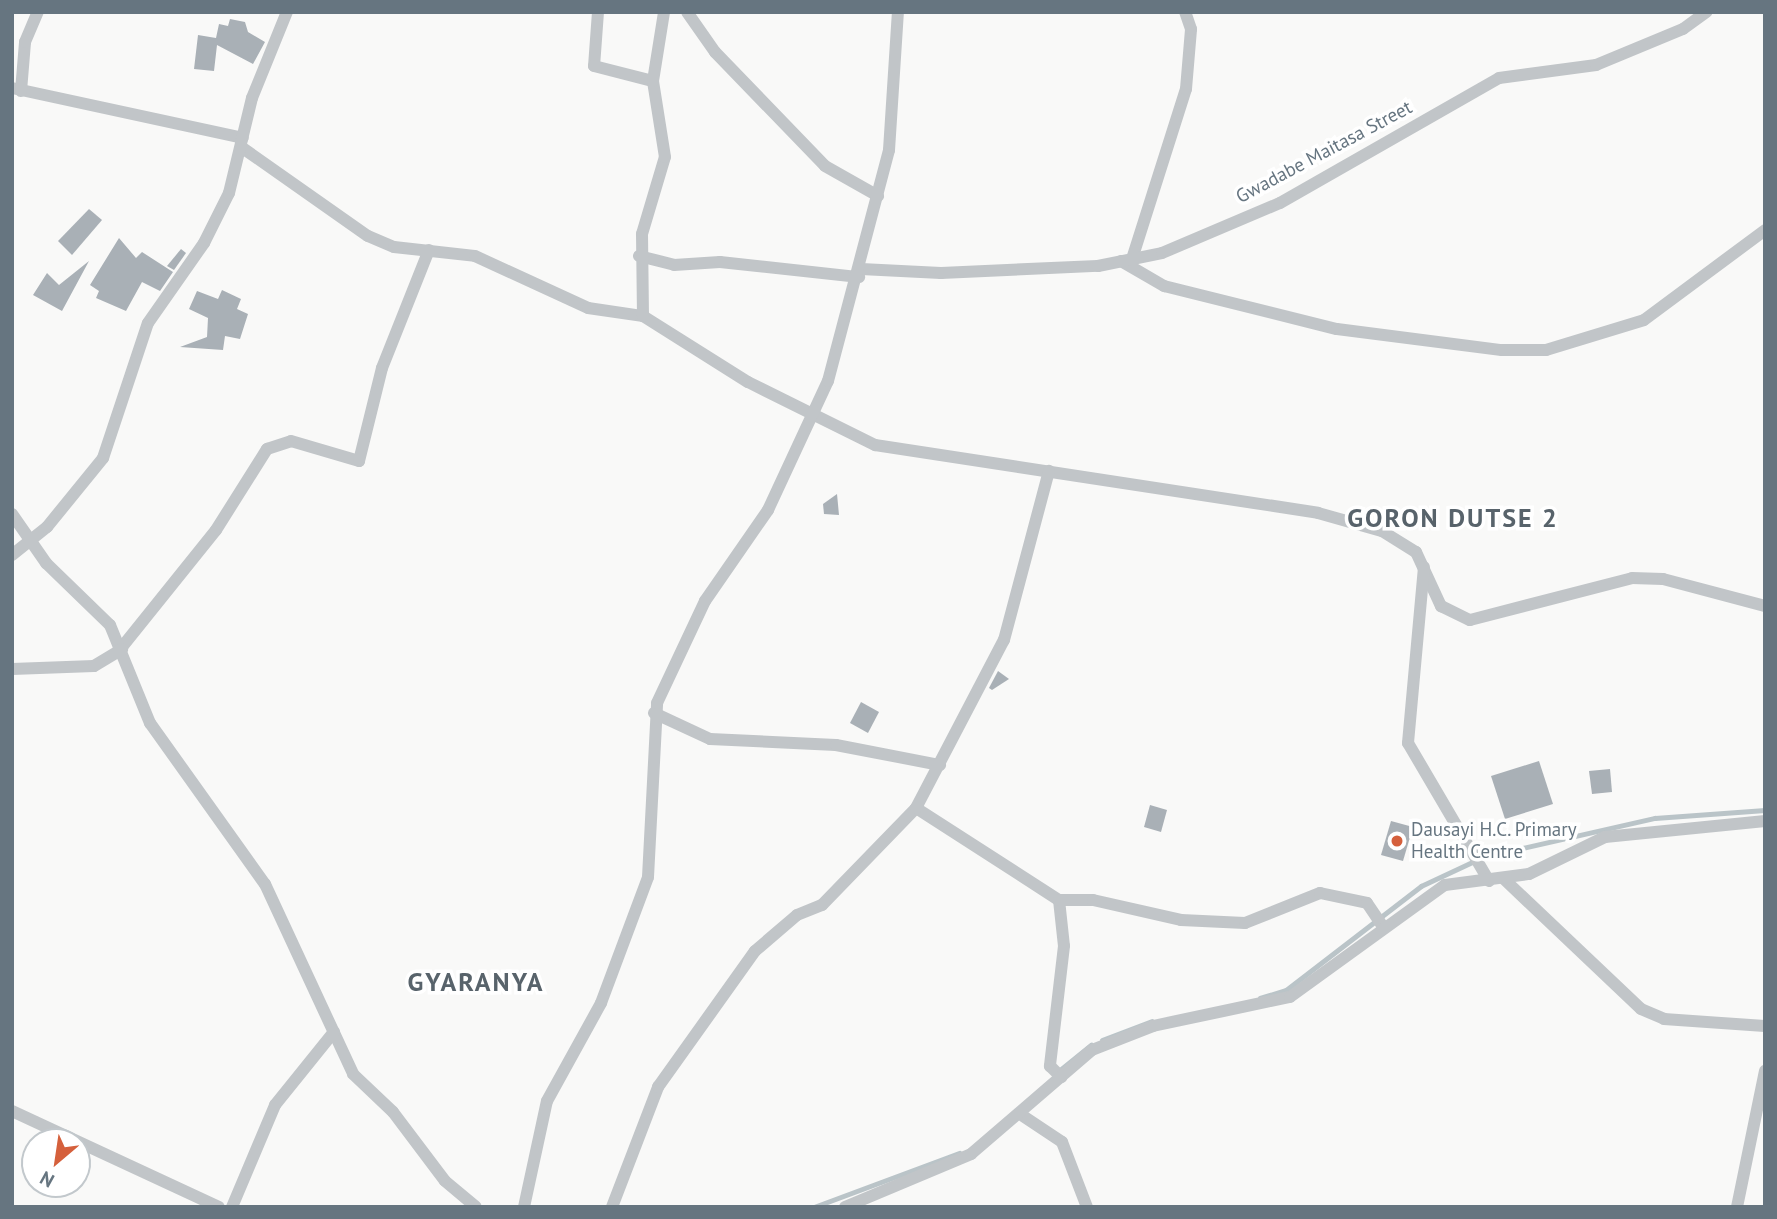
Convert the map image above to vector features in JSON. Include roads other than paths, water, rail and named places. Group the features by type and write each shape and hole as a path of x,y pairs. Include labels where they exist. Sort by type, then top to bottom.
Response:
{"street":[{"path":"38,12 25,42 16,89 243,144 300,183 344,225 394,247 475,256 588,308 643,316 814,416 875,445 920,456 1049,471 1318,513 1382,531 1416,552 1441,606 1470,620 1632,578 1663,579 1765,606"},
{"path":"12,555 32,542 103,458 148,323 204,243 243,144 252,98 287,12"},
{"path":"598,12 594,66 653,81"},
{"path":"643,316 639,256 665,157 653,81 664,12"},
{"path":"687,12 715,52 825,166 878,196"},
{"path":"524,1207 547,1101 601,1003 648,877 654,713 705,601 768,510 814,416 860,273 889,150 898,12"},
{"path":"1185,12 1191,29 1186,89 1127,260 1164,286 1337,329 1502,350 1546,349 1644,320 1765,230"},
{"name":"Gwadabe Maitasa Street","path":"639,256 674,265 720,262 860,273 941,273 1127,260 1162,253 1280,203 1499,78 1596,65 1683,29 1706,12"},
{"path":"12,669 94,666 122,648 216,530 267,450 290,442 359,461 386,357 429,250"},
{"path":"612,1207 657,1087 755,951 797,915 822,905 916,808 1003,640 1049,471"},
{"path":"12,514 32,542 110,625 122,648 126,675 150,723 265,884 361,1084 393,1112 445,1181 476,1207"},
{"path":"1424,566 1408,743 1465,845 1489,881"},
{"path":"654,713 710,739 826,743 940,765"},
{"path":"916,808 1059,900 1093,900 1181,920 1245,923 1320,893 1367,903 1382,925"},
{"path":"845,1207 938,1171 1023,1116 1093,1049 1153,1026 1290,997 1382,925 1445,886 1505,880 1554,863 1590,840 1765,821"},
{"path":"1505,880 1641,1009 1664,1019 1765,1026"},
{"path":"1059,900 1064,946 1050,1066 1061,1077"},
{"path":"232,1207 275,1105 334,1032"},
{"path":"1737,1207 1765,1072"},
{"path":"12,1111 219,1207"},
{"path":"1023,1116 1062,1142 1087,1207"}],"waterway":[{"path":"1260,998 1286,990 1421,886 1483,857 1655,818 1765,810"},
{"path":"1102,1040 1152,1021"},
{"path":"1060,1070 1091,1045"},
{"path":"814,1207 959,1153"}],"place":[{"name":"Dausayi H.C. Primary Health Centre","path":"1397,841"}],"district":[{"name":"GORON DUTSE 2","path":"1453,518"},
{"name":"GYARANYA","path":"476,982"}]}
